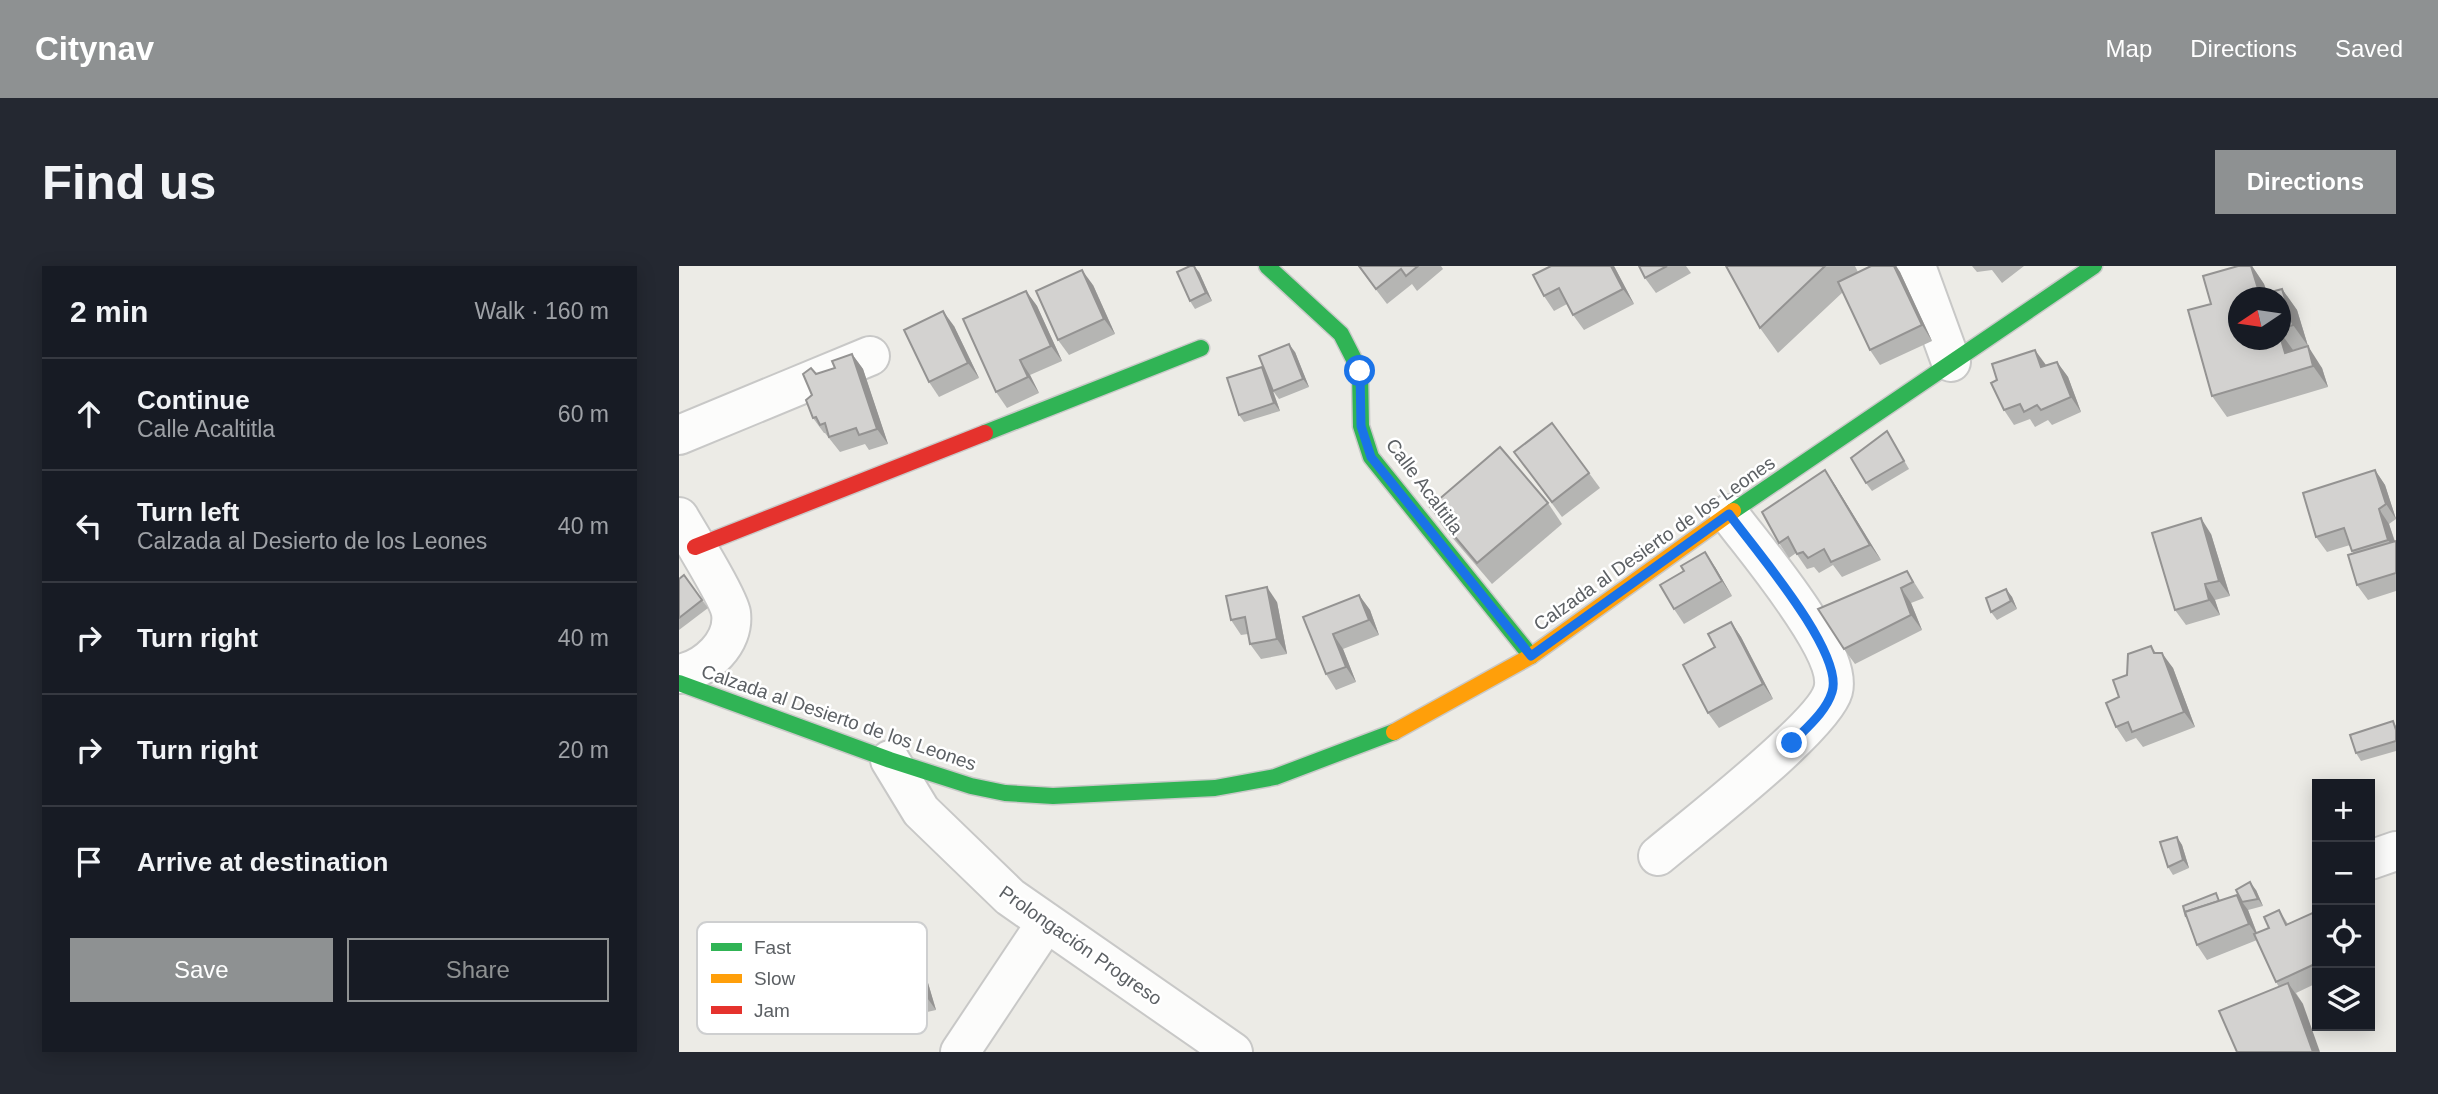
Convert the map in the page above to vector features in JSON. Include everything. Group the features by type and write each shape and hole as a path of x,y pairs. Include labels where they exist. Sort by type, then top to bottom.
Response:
{"street":[{"name":"Calle Acaltitla","path":"1267,266 1341,334 1360,371 1361,426 1371,457 1531,656"},
{"path":"1916,266 1951,362"},
{"name":"Calzada al Desierto de los Leones","path":"679,683 890,760 971,786 1005,793 1053,796 1215,789 1275,777 1381,738 1531,656 1729,514 2094,266"},
{"path":"679,674 697,667 719,653 730,630 731,611 687,532 1201,348"},
{"path":"679,435 870,356"},
{"path":"1658,856 1792,743 1819,714 1833,691 1826,650 1793,600 1729,514"},
{"name":"Prolongación Progreso","path":"890,760 921,811 1010,897 1233,1052"},
{"path":"2375,858 2396,851"},
{"path":"960,1052 1046,923"}],"building":[{"path":"1194,266 1206,293 1190,301 1177,272"},
{"path":"1359,266 1418,266 1406,276 1401,269 1376,289"},
{"path":"1551,266 1611,266 1623,289 1573,315 1559,288 1544,296 1533,275"},
{"path":"1639,266 1667,266 1645,278"},
{"path":"1726,266 1825,266 1760,328"},
{"path":"1871,266 1894,266 1922,325 1870,350 1838,282"},
{"path":"2238,266 2251,266 2258,287 2228,287 2228,350 2284,350 2285,353 2308,346 2313,366 2212,396 2188,310 2211,304 2203,276"},
{"path":"1082,270 1104,319 1058,340 1036,291"},
{"path":"1026,291 1051,346 1020,360 1028,377 996,392 963,319"},
{"path":"943,311 968,363 929,382 904,330"},
{"path":"1289,344 1303,379 1273,391 1259,356"},
{"path":"2035,350 2041,367 2057,362 2071,397 2041,410 2037,405 2024,412 2020,404 2004,410 1991,383 1997,380 1992,364"},
{"path":"852,354 877,429 859,435 856,428 829,437 825,423 820,425 816,417 813,418 806,400 812,395 803,374 811,368 816,374 835,368 832,361"},
{"path":"1262,367 1274,403 1239,415 1227,378"},
{"path":"1552,423 1589,473 1552,502 1514,452"},
{"path":"1887,431 1904,461 1866,483 1851,458"},
{"path":"1500,447 1548,503 1477,563 1430,507"},
{"path":"1825,470 1870,545 1831,562 1824,549 1808,558 1803,552 1797,554 1788,537 1779,543 1762,512"},
{"path":"2375,470 2386,504 2379,509 2388,540 2352,551 2344,528 2316,537 2303,493"},
{"path":"2201,518 2219,581 2205,584 2209,600 2175,610 2152,533"},
{"path":"2396,541 2396,573 2357,585 2348,555"},
{"path":"1705,552 1722,581 1674,609 1660,585 1684,571 1681,566"},
{"path":"1907,571 1913,582 1901,588 1911,615 1844,649 1818,609"},
{"path":"684,575 702,600 679,618 679,579"},
{"path":"1267,587 1277,639 1250,644 1245,617 1231,620 1226,596"},
{"path":"2006,589 2011,601 1991,612 1986,598"},
{"path":"1359,595 1369,620 1333,634 1346,667 1326,674 1303,617"},
{"path":"1731,622 1763,684 1708,713 1683,665 1715,647 1708,634"},
{"path":"2151,646 2154,653 2162,653 2184,712 2132,732 2128,722 2116,727 2106,703 2119,697 2113,680 2127,675 2128,654"},
{"path":"2393,721 2396,741 2356,753 2350,735"},
{"path":"2177,837 2183,860 2168,867 2160,842"},
{"path":"2250,882 2258,899 2242,902 2236,890"},
{"path":"2216,893 2219,901 2185,912 2186,917 2183,906"},
{"path":"2237,895 2249,924 2197,945 2185,912"},
{"path":"2279,910 2286,925 2312,913 2312,965 2276,982 2254,934 2269,928 2264,917"},
{"path":"2288,983 2313,1052 2237,1052 2219,1011"}],"traffic: fast":[{"path":"1267,266 1341,334 1360,371 1361,426 1371,457 1531,656"},
{"path":"1733,511 2094,266"},
{"path":"985,433 1201,348"},
{"path":"679,683 890,760 971,786 1005,793 1053,796 1215,788 1275,777 1394,732"}],"traffic: slow":[{"path":"1394,732 1531,656 1733,511"}],"traffic: jam":[{"path":"695,547 985,433"}],"route":[{"path":"1360,371 1361,426 1371,457 1513,630 1531,656 1729,514 1793,600 1826,650 1833,691 1819,714 1792,743"}]}
